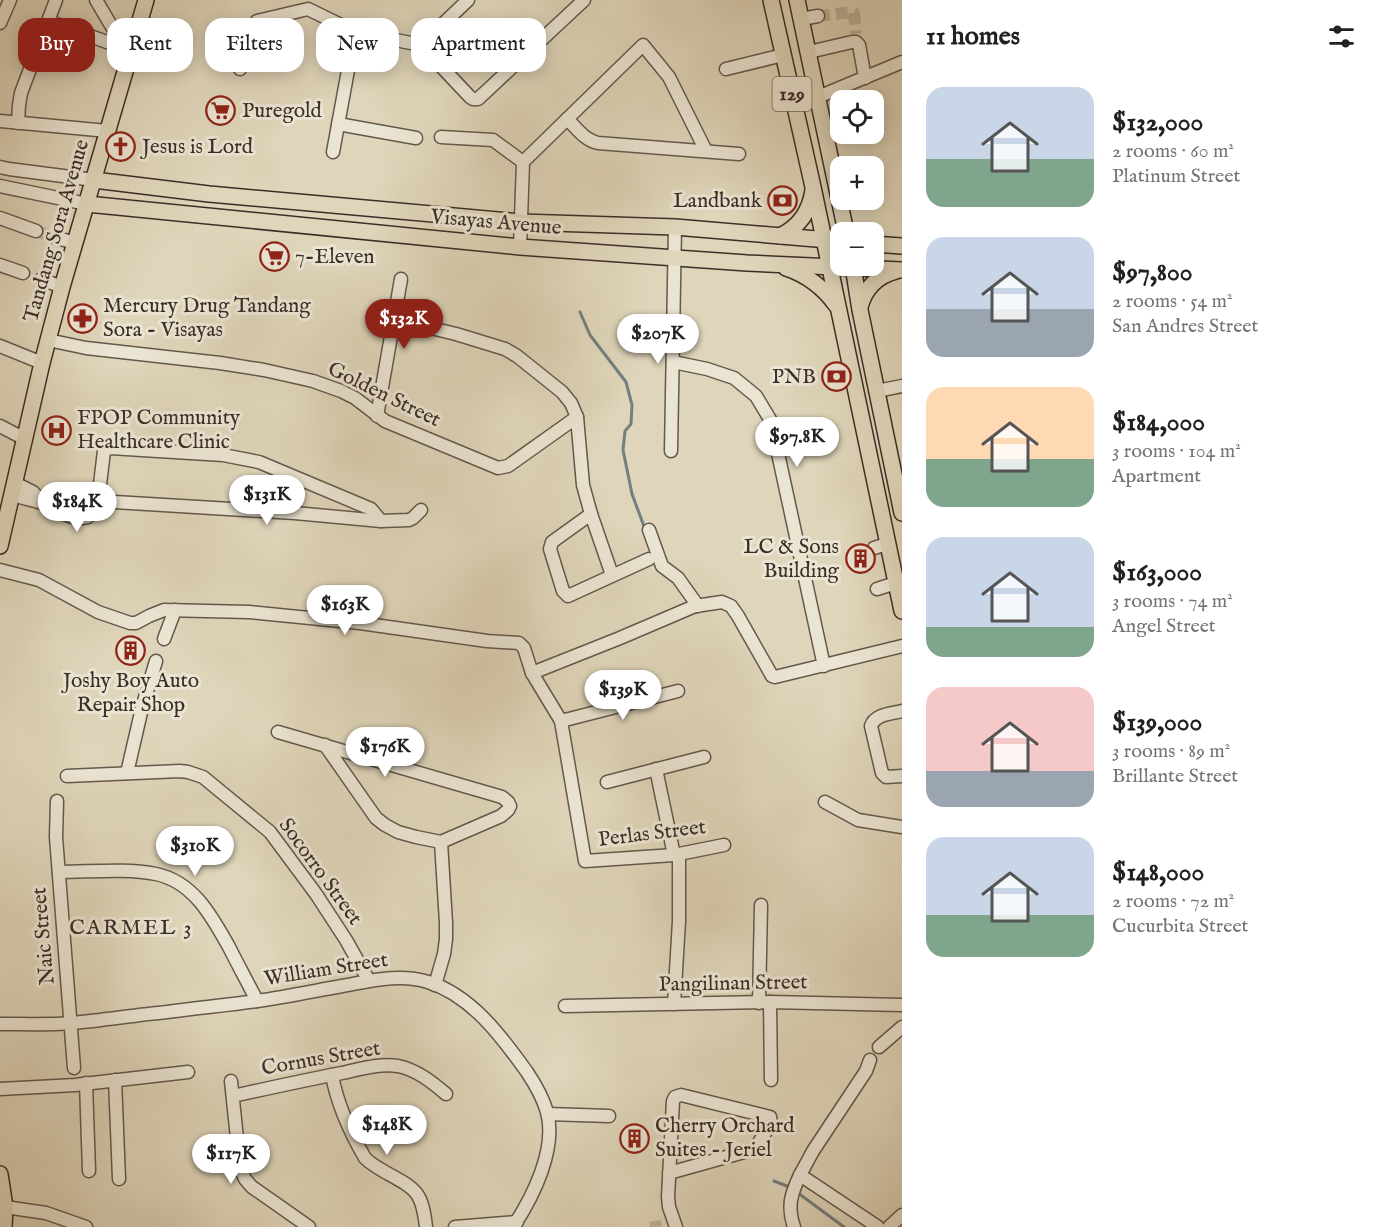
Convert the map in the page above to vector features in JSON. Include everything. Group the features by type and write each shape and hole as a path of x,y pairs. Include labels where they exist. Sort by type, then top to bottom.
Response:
{"main road":[{"name":"Tandang Sora Avenue","path":"140,18 146,0"},
{"name":"129","path":"771,0 830,267"},
{"name":"129","path":"797,0 844,222"},
{"name":"Tandang Sora Avenue","path":"0,546 10,494 62,286 123,72"},
{"name":"Visayas Avenue","path":"94,180 209,194 521,222 675,227 830,240"},
{"path":"780,236 804,217 813,187"},
{"path":"306,227 308,203"},
{"name":"Visayas Avenue","path":"87,204 520,247 830,267"},
{"path":"884,245 902,246"},
{"path":"772,264 793,270 813,281 827,293 839,310"},
{"name":"Visayas Avenue","path":"884,269 902,270"},
{"path":"860,310 866,292 873,283 885,275 902,270"},
{"name":"129","path":"832,276 881,546 896,583 902,611"},
{"path":"855,276 902,513"},
{"path":"0,1174 4,1217"}],"street":[{"path":"49,18 56,0"},
{"path":"96,0 108,18"},
{"path":"449,18 468,0"},
{"path":"546,35 584,0"},
{"path":"0,23 6,3"},
{"path":"270,18 308,9 326,18"},
{"path":"801,19 818,16"},
{"path":"808,52 854,38 859,45 865,78"},
{"path":"520,247 524,162 643,45 669,77 706,151"},
{"path":"726,69 783,55"},
{"path":"818,98 902,62"},
{"path":"18,123 21,93 29,72"},
{"path":"333,152 348,72"},
{"path":"446,72 473,99 478,99 507,72"},
{"path":"567,119 590,141 598,143 739,153"},
{"path":"0,121 108,131"},
{"path":"338,124 416,138"},
{"path":"441,137 493,140 524,162"},
{"path":"0,166 94,180"},
{"path":"0,186 87,204"},
{"path":"0,218 36,231"},
{"path":"671,451 675,227"},
{"path":"54,237 75,243"},
{"path":"0,265 23,273"},
{"path":"41,279 62,286"},
{"path":"377,416 401,279"},
{"path":"394,319 456,334 504,349 517,356 562,392 571,403 577,417 584,485 591,514 612,576"},
{"name":"Golden Street","path":"48,340 86,348 220,363 313,381 341,391 377,416 395,425 498,468 508,466 577,417"},
{"path":"0,346 42,363"},
{"path":"673,362 707,369 734,378 756,396 771,421 822,661"},
{"path":"877,391 902,386"},
{"path":"0,426 25,439"},
{"path":"10,494 33,492 43,503 63,514 81,518 88,517 98,501 106,449 224,455 259,462 371,509 381,521"},
{"path":"98,501 295,513 381,521 410,520 421,510"},
{"path":"591,514 552,542 550,549 562,591 568,596 649,559"},
{"path":"649,530 662,566 678,578 697,606"},
{"path":"0,570 39,580 98,612 130,623 164,610 249,612 349,621 516,643 524,648 532,673 561,721 678,691"},
{"path":"877,589 896,583"},
{"path":"532,673 697,606 722,602 731,606 772,676 775,677 822,661 902,646"},
{"path":"165,639 175,610"},
{"path":"127,773 156,661"},
{"path":"902,711 876,717 871,726 882,773 886,777 902,776"},
{"name":"Perlas Street","path":"561,721 585,861 676,854 724,845"},
{"path":"278,732 502,796 510,806 501,816 441,842 416,837 385,825 376,818 325,746"},
{"path":"607,782 704,757"},
{"path":"656,770 676,854 679,921 674,1004"},
{"name":"Socorro Street","path":"67,776 180,771 202,777 270,832 316,894 369,981"},
{"name":"Naic Street","path":"57,801 56,837 74,1068"},
{"path":"825,802 858,820 902,827"},
{"path":"435,985 446,939 441,842"},
{"path":"59,872 158,874 177,883 197,898 211,915 257,1001"},
{"path":"761,904 764,1003 771,1080"},
{"name":"William Street","path":"0,1024 71,1023 257,1001 369,981 404,978 422,980 435,985 466,1003 502,1039 536,1087 548,1114 549,1133 545,1156 534,1191 515,1224"},
{"name":"Pangilinan Street","path":"565,1006 764,1003 902,1005"},
{"path":"879,1047 902,1027"},
{"path":"794,1227 790,1208 791,1197 800,1175 813,1151 866,1071 870,1059"},
{"name":"Cornus Street","path":"233,1096 376,1066 400,1066 428,1079 446,1094"},
{"path":"0,1089 188,1072"},
{"path":"332,1075 344,1116 365,1158 414,1190 423,1205 426,1227"},
{"path":"115,1080 118,1179"},
{"path":"231,1081 240,1167 245,1179 257,1191 309,1227"},
{"path":"86,1083 89,1171"},
{"path":"669,1173 755,1149 772,1120 768,1116 678,1095 673,1101 669,1173 668,1202 676,1227"},
{"path":"548,1114 609,1116"},
{"path":"800,1175 878,1227"},
{"path":"4,1217 46,1213 86,1227"},
{"path":"889,1227 902,1215"},
{"path":"455,1227 515,1224"}],"waterway":[{"path":"580,312 590,335 626,382 632,405 631,424 625,431 623,450 632,494 645,529"},
{"path":"774,1181 787,1186"},
{"path":"798,1193 844,1227"}],"tunnel":[{"path":"818,16 852,12 856,34"},
{"path":"36,231 54,237"},
{"path":"655,1221 656,1227"}],"place":[{"name":"Puregold","path":"221,111"},
{"name":"Jesus is Lord","path":"121,147"},
{"name":"Landbank","path":"783,201"},
{"name":"7-Eleven","path":"274,257"},
{"name":"Mercury Drug Tandang Sora - Visayas","path":"82,318"},
{"name":"PNB","path":"837,377"},
{"name":"FPOP Community Healthcare Clinic","path":"56,430"},
{"name":"LC & Sons Building","path":"860,559"},
{"name":"Joshy Boy Auto Repair Shop","path":"131,650"},
{"name":"Cherry Orchard Suites - Jeriel","path":"634,1138"}],"district":[{"name":"CARMEL 3","path":"131,928"}]}
